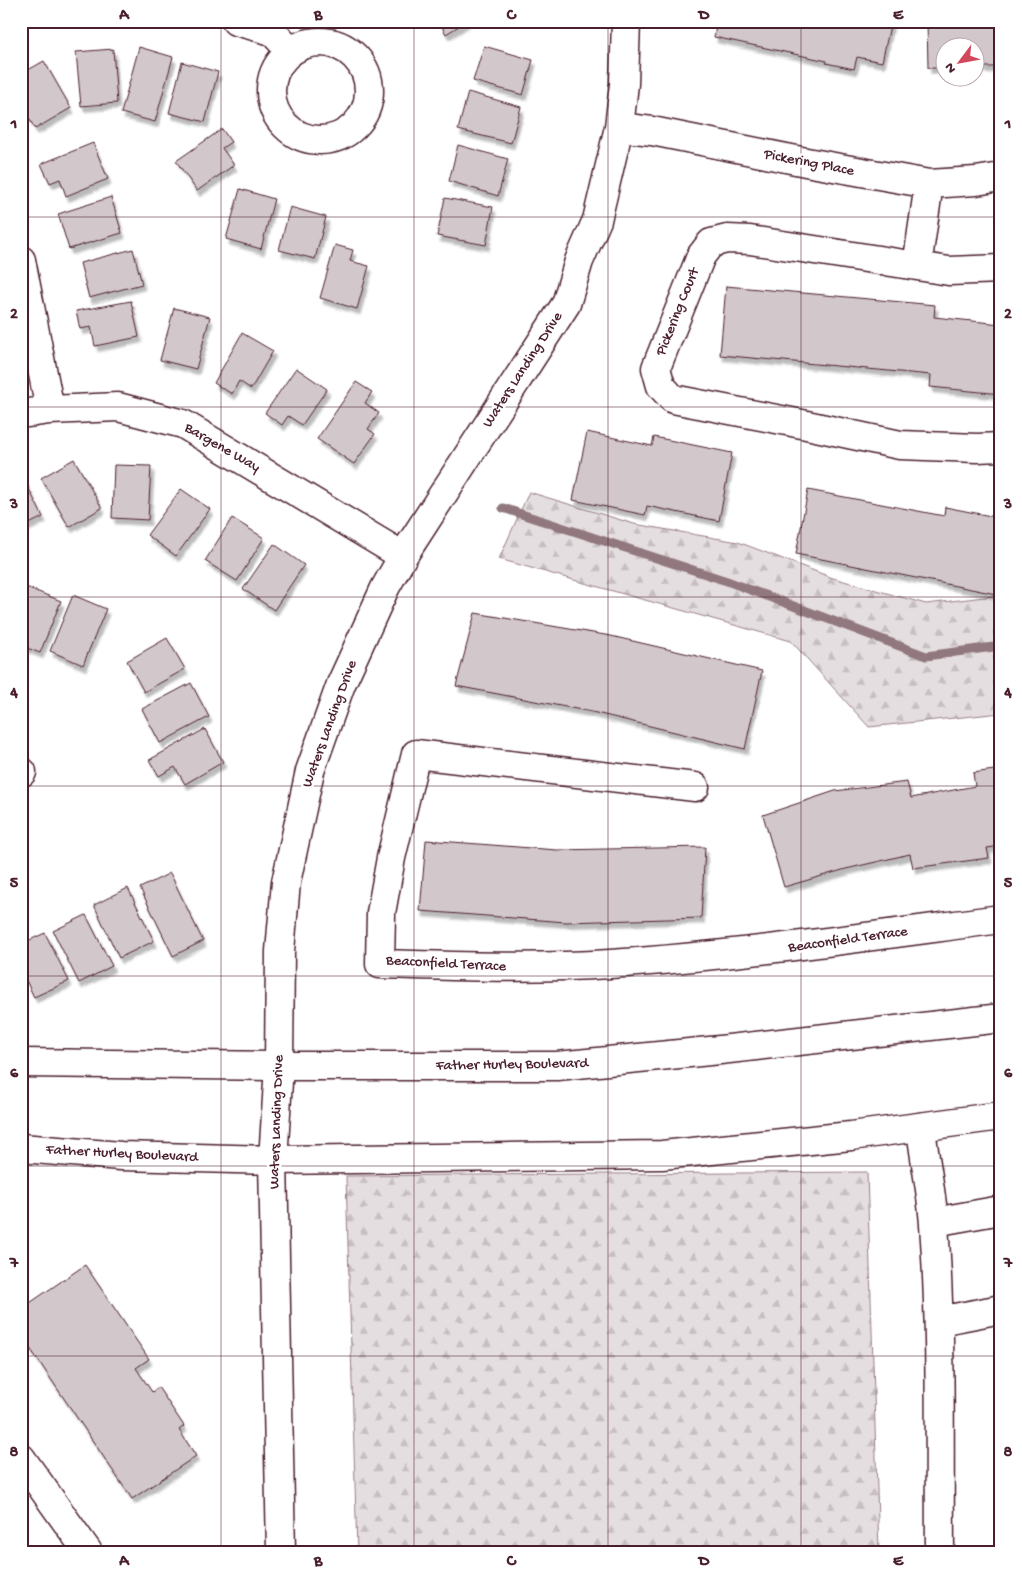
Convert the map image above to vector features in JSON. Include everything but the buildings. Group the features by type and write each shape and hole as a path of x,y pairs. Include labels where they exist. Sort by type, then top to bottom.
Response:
{"street":[{"path":"236,21 272,31 290,51"},
{"name":"Waters Landing Drive","path":"281,1552 273,1160 279,1066 280,951 286,882 310,772 341,684 385,588 403,556 566,304 580,261 597,220 619,127 624,84 626,21"},
{"name":"Pickering Place","path":"619,127 652,131 929,184 976,181 1001,177"},
{"path":"917,266 929,184"},
{"name":"Pickering Court","path":"1001,270 949,271 727,238 711,243 701,256 656,368 660,386 673,399 900,445 1001,447"},
{"path":"21,260 50,410"},
{"name":"Bargene Way","path":"21,414 50,410 118,407 183,424 403,556"},
{"name":"Beaconfield Terrace","path":"695,787 416,754 391,858 382,912 380,964 491,967 610,964 778,949 1001,919"},
{"name":"Father Hurley Boulevard","path":"21,1063 279,1066 557,1066 720,1050 1001,1018"},
{"name":"Father Hurley Boulevard","path":"21,1148 121,1156 273,1160 662,1155 851,1136 1001,1116"},
{"path":"921,1127 934,1222 939,1320 940,1552"},
{"path":"934,1222 1001,1210"},
{"path":"939,1320 1001,1309"},
{"path":"21,1458 88,1552"}],"green space":[{"path":"529,492 634,524 738,542 833,578 926,604 1001,595 1001,713 869,727 791,641 499,559"},
{"path":"867,1172 879,1552 357,1552 346,1176"}],"waterway":[{"path":"503,508 727,581 926,656 1001,646"}]}
